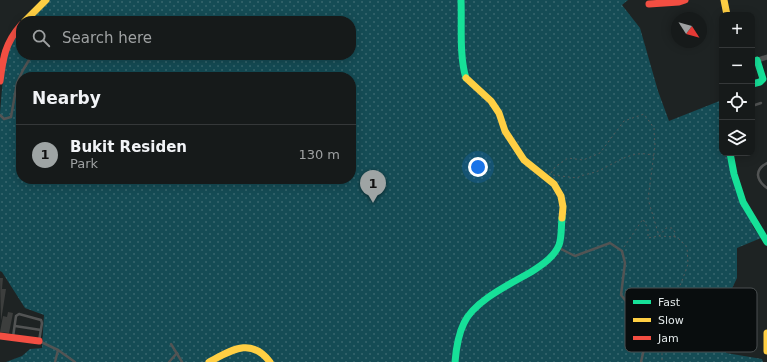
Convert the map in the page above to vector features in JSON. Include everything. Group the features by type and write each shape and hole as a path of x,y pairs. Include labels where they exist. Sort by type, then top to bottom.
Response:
{"street":[{"path":"30,16 46,0"},
{"path":"455,362 461,330 464,322 473,311 487,298 544,264 558,248 564,207 557,189 543,175 524,160 505,131 500,115 491,101 466,79 464,72 462,42 461,0"},
{"path":"649,4 679,2 686,0"},
{"path":"724,0 726,12"},
{"path":"0,81 4,53 10,38 16,31"},
{"path":"755,61 767,57"},
{"path":"755,63 763,79 760,82 755,83"},
{"path":"731,156 734,174 743,202 767,242"},
{"path":"767,333 767,351"},
{"path":"0,336 39,341"},
{"path":"209,362 233,350 249,346 261,352 270,362"}],"lane":[{"path":"22,72 29,60"},
{"path":"0,115 4,119 11,117 16,93"},
{"path":"755,105 761,103"},
{"path":"767,163 761,166 758,171 758,178 767,188"},
{"path":"558,248 575,256 610,243 622,251 625,263 621,295 625,300"},
{"path":"12,338 16,316 19,314 41,320 42,323 39,341 58,350 75,362"},
{"path":"15,326 41,330"},
{"path":"170,344 182,362"},
{"path":"55,362 58,350"},
{"path":"642,362 644,352"},
{"path":"169,362 177,353"}],"path":[{"path":"654,157 646,153 634,154 597,171 577,178 550,174 555,167 568,158 583,160 600,152 624,121 644,114 654,128 655,146 654,157 648,199 659,236"},
{"path":"622,251 643,219 648,229 648,238 659,236 677,237 687,247 688,264 679,288"},
{"path":"659,236 666,228 672,228 675,232 674,236"}],"shaded area":[{"path":"47,0 628,0 622,5 640,28 658,91 669,121 719,101 719,156 729,156 753,227 761,238 737,248 737,278 732,288 625,288 625,352 726,352 762,359 763,362 6,362 22,356 30,349 42,348 44,315 25,308 0,271 0,113 5,53 16,35 16,60 356,60 356,16 32,16"}],"building":[{"path":"0,278 3,278 2,289 6,289 1,321"},
{"path":"8,312 13,313 9,333 0,332 3,316 7,317"}],"traffic: fast":[{"path":"461,0 462,60 466,78"},
{"path":"755,83 760,82 763,79 757,60"},
{"path":"731,156 734,174 743,202 767,242"},
{"path":"455,362 460,332 469,315 484,300 531,272 551,257 560,242 562,218"}],"traffic: slow":[{"path":"30,16 46,0"},
{"path":"724,0 726,12"},
{"path":"466,78 491,101 499,113 505,131 524,160 554,184 561,196 563,207 562,218"},
{"path":"767,333 767,351"},
{"path":"209,362 226,353 241,348 256,350 263,354 270,362"}],"traffic: jam":[{"path":"649,4 679,2 685,0"},
{"path":"0,81 6,51 11,38 16,32"},
{"path":"0,336 39,341"}],"place":[{"name":"Bukit Residen","path":"373,203"}]}
